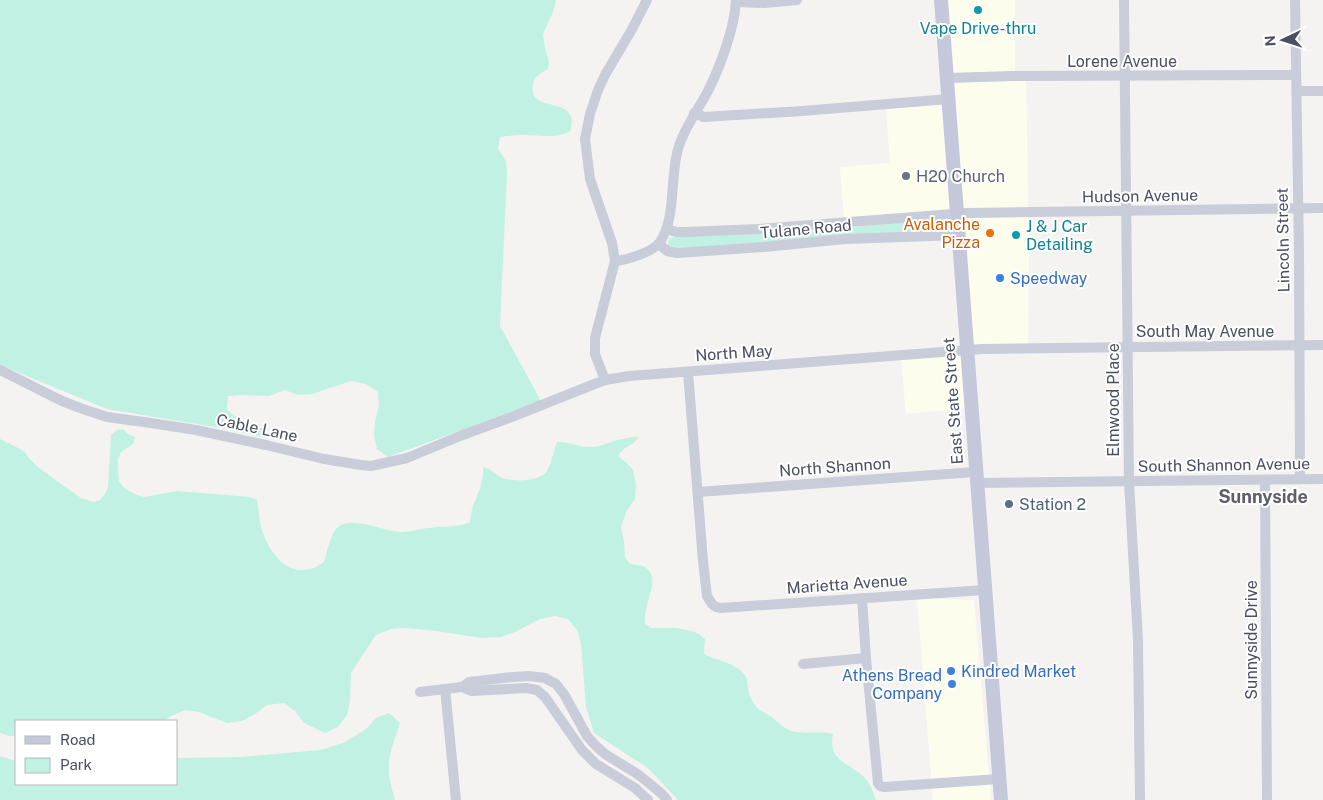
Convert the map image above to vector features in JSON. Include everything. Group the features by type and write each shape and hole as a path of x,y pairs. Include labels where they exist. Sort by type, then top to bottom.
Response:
{"main road":[{"name":"East State Street","path":"941,0 1001,800"}],"street":[{"path":"605,380 595,354 595,338 615,261 612,243 590,179 585,139 590,114 598,90 647,0"},
{"path":"615,261 633,257 659,244 667,229 678,150 694,113 720,65 736,1 797,0"},
{"name":"Elmwood Place","path":"1124,0 1129,482 1138,640 1140,800"},
{"name":"Lincoln Street","path":"1295,0 1300,479"},
{"name":"Lorene Avenue","path":"948,78 1296,75"},
{"path":"1296,91 1323,91"},
{"path":"694,113 713,116 949,99"},
{"name":"Hudson Avenue","path":"958,214 1323,208"},
{"name":"Tulane Road","path":"667,229 685,232 759,229 958,214"},
{"name":"Tulane Road","path":"659,244 668,251 677,254 845,239 959,236"},
{"name":"South May Avenue","path":"967,350 1128,346 1323,345"},
{"name":"North May","path":"510,418 605,380 629,376 967,350"},
{"name":"Cable Lane","path":"0,370 62,401 107,417 196,430 361,466 383,464 407,458 510,418"},
{"path":"688,372 698,492"},
{"name":"South Shannon Avenue","path":"976,478 1129,482 1323,479"},
{"name":"North Shannon","path":"698,492 976,478"},
{"name":"Sunnyside Drive","path":"1265,480 1268,800"},
{"name":"Marietta Avenue","path":"698,492 707,596 716,607 984,590"},
{"path":"862,598 866,658 878,783 880,786 999,779"},
{"path":"803,664 866,658"},
{"path":"420,692 462,687 469,682 513,677 529,676 544,678 556,684 564,694 587,736 596,746 605,754 639,775 667,800"},
{"path":"462,687 471,691 526,688 536,690 545,697 582,750 596,764 634,788 648,800"},
{"path":"445,689 456,800"}],"shaded area":[{"path":"936,0 1015,0 1015,72 1026,72 1029,261 1028,351 973,353 977,407 906,414 901,359 969,353 956,211 844,220 840,167 890,163 886,108 946,102"},
{"path":"917,598 974,600 991,800 933,800"}],"green space":[{"path":"0,0 556,0 543,34 549,62 548,69 535,79 533,93 540,101 564,109 569,113 572,122 570,131 553,136 518,135 500,137 498,149 506,161 507,174 500,326 541,401 388,457 377,449 374,435 379,406 378,392 366,384 351,381 312,394 298,395 285,390 269,396 228,396 227,410 237,418 263,429 277,440 221,428 107,409 0,365"},
{"path":"945,220 946,231 680,251 668,246 670,238 676,237 794,232"},
{"path":"123,429 135,437 133,444 121,452 118,460 119,481 124,488 144,497 177,491 250,497 257,500 261,527 272,551 285,564 301,570 312,569 324,562 333,534 338,527 344,524 360,523 408,532 455,526 470,522 472,508 482,483 483,467 500,477 508,479 532,479 543,475 547,471 557,442 595,447 621,439 639,437 618,456 633,470 636,484 635,499 626,512 621,527 625,557 629,563 645,567 652,577 645,624 651,628 677,628 699,634 705,639 704,653 741,670 746,677 749,693 754,705 785,728 798,732 833,734 833,750 836,755 863,776 871,787 876,800 678,800 648,768 594,733 586,707 581,643 577,630 568,619 555,616 540,619 501,637 482,638 405,628 391,629 376,635 351,673 350,701 347,715 338,727 325,733 304,723 296,712 284,703 267,705 242,721 227,723 199,712 185,710 165,720 15,720 15,736 0,733 0,439 24,451 39,468 81,498 94,502 100,500 108,487 111,435 117,430"},
{"path":"389,713 400,723 389,760 390,778 395,800 0,800 0,756 15,761 15,785 178,785 178,758 241,757 321,750 345,742 366,729 376,718"}],"place":[{"name":"Vape Drive-thru","path":"978,10"},
{"name":"H20 Church","path":"906,176"},
{"name":"Avalanche Pizza","path":"990,233"},
{"name":"J & J Car Detailing","path":"1016,235"},
{"name":"Speedway","path":"1000,278"},
{"name":"Station 2","path":"1009,504"},
{"name":"Kindred Market","path":"951,671"},
{"name":"Athens Bread Company","path":"952,684"}],"district":[{"name":"Sunnyside","path":"1263,496"}]}
